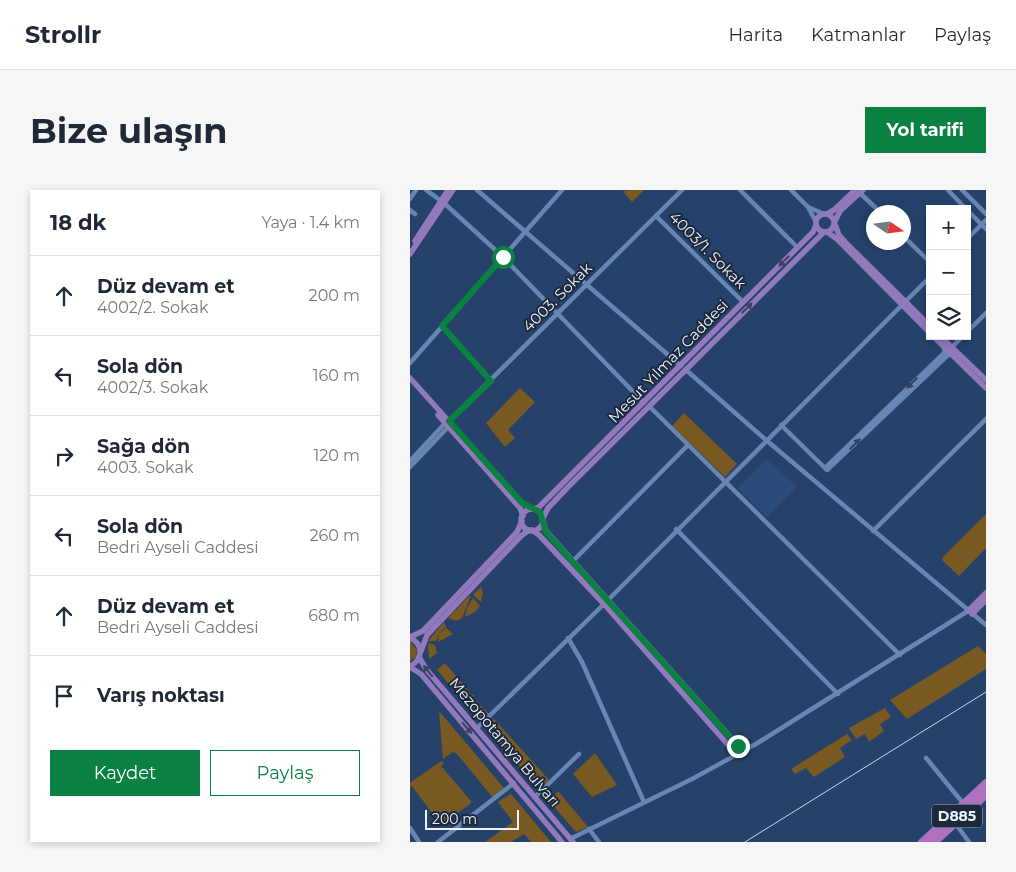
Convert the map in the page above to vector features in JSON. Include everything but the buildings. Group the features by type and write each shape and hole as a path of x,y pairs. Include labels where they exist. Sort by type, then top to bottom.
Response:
{"highway":[{"path":"921,842 986,782"},
{"name":"D885","path":"928,842 986,789"},
{"name":"D885","path":"937,842 986,796"},
{"path":"937,842 958,827 986,802"}],"main road":[{"path":"410,254 448,190"},
{"path":"410,247 453,190"},
{"path":"859,191 834,210 819,217 816,223 819,230 826,232 926,322"},
{"path":"826,232 832,230 840,211 859,191"},
{"path":"825,214 832,216 839,235 926,328"},
{"name":"Mesut Yılmaz Caddesi","path":"543,519 548,508 683,368 743,302 813,232 816,223"},
{"name":"Mesut Yılmaz Caddesi","path":"683,368 826,232"},
{"path":"937,340 986,388"},
{"path":"944,340 986,380"},
{"path":"410,378 520,508 522,518 530,530 539,535 606,602 743,751"},
{"path":"410,383 522,503 540,512 546,532 737,755"},
{"name":"Mesut Yılmaz Caddesi","path":"533,509 543,505 647,405"},
{"path":"410,637 423,631 517,532 522,518 533,509"},
{"path":"410,667 420,654 427,635 520,536 540,527 543,519"},
{"path":"970,613 986,593"},
{"path":"970,613 986,600"},
{"name":"Mezopotamya Bulvarı","path":"410,637 417,642 426,669 572,840"},
{"name":"Mezopotamya Bulvarı","path":"410,667 421,674 562,842"}],"street":[{"path":"410,199 416,190"},
{"path":"426,190 443,201 503,257 647,405 900,655"},
{"path":"476,190 766,440 986,625"},
{"path":"410,364 562,190"},
{"name":"4003. Sokak","path":"448,423 682,190"},
{"path":"740,190 797,248"},
{"path":"791,190 808,206 825,214"},
{"path":"948,190 963,205"},
{"path":"962,190 986,214"},
{"path":"859,191 873,205"},
{"path":"808,206 816,223"},
{"path":"410,210 415,214"},
{"path":"971,213 986,229"},
{"name":"4003/1. Sokak","path":"656,216 743,302"},
{"path":"971,235 986,220"},
{"path":"911,243 926,258"},
{"path":"477,728 606,602 676,529 926,281"},
{"path":"971,328 986,313"},
{"path":"442,326 491,381"},
{"path":"952,347 959,340"},
{"path":"826,469 834,459 944,353 945,348"},
{"path":"826,469 829,470 948,355 952,355"},
{"path":"873,531 986,419"},
{"path":"410,461 448,423"},
{"path":"410,467 448,423"},
{"path":"781,425 826,469"},
{"path":"573,562 688,445"},
{"path":"676,529 838,694"},
{"path":"572,840 588,830 737,755 970,613"},
{"path":"568,638 582,662 644,802"},
{"path":"535,796 579,754"},
{"path":"926,758 964,803"},
{"path":"438,842 514,783"},
{"path":"958,827 969,842"},
{"path":"410,828 419,842"},
{"path":"588,830 599,842"}],"shaded area":[{"path":"644,190 632,202 623,191"},
{"path":"520,388 535,402 508,430 515,438 505,447 486,423"},
{"path":"684,413 737,464 725,477 672,426"},
{"path":"767,459 797,487 767,517 737,488"},
{"path":"986,514 986,548 959,576 942,560 943,557"},
{"path":"481,587 483,593 481,602 473,595"},
{"path":"471,596 462,618 457,621 448,618"},
{"path":"473,598 480,606 475,612 465,617 467,608"},
{"path":"444,622 446,627 440,632 436,641 428,641"},
{"path":"446,628 453,634 438,642 439,634"},
{"path":"410,641 417,650 416,657 410,661"},
{"path":"428,643 435,645 437,653 429,659"},
{"path":"978,646 986,654 986,669 907,719 890,700"},
{"path":"445,663 472,695 475,695 465,703 437,670"},
{"path":"475,700 489,714 481,721 468,706"},
{"path":"885,708 891,717 880,724 884,731 869,742 865,734 856,739 849,728"},
{"path":"439,711 504,788 493,798 457,754 453,752 443,759"},
{"path":"494,719 549,780 539,789 486,727"},
{"path":"847,734 852,740 840,748 845,757 814,777 806,768 795,774 791,769"},
{"path":"595,753 617,785 592,797 573,774"},
{"path":"441,761 444,763 441,766 471,801 470,804 441,825 412,786 410,787 410,783"},
{"path":"558,791 588,827 576,832 549,801"},
{"path":"511,794 551,842 531,842 524,834 511,842 485,842 513,822 498,802"}],"railway":[{"path":"745,842 986,692"}],"route":[{"path":"503,257 442,326 491,381 449,421 522,503 540,512 546,532 738,746"}]}
